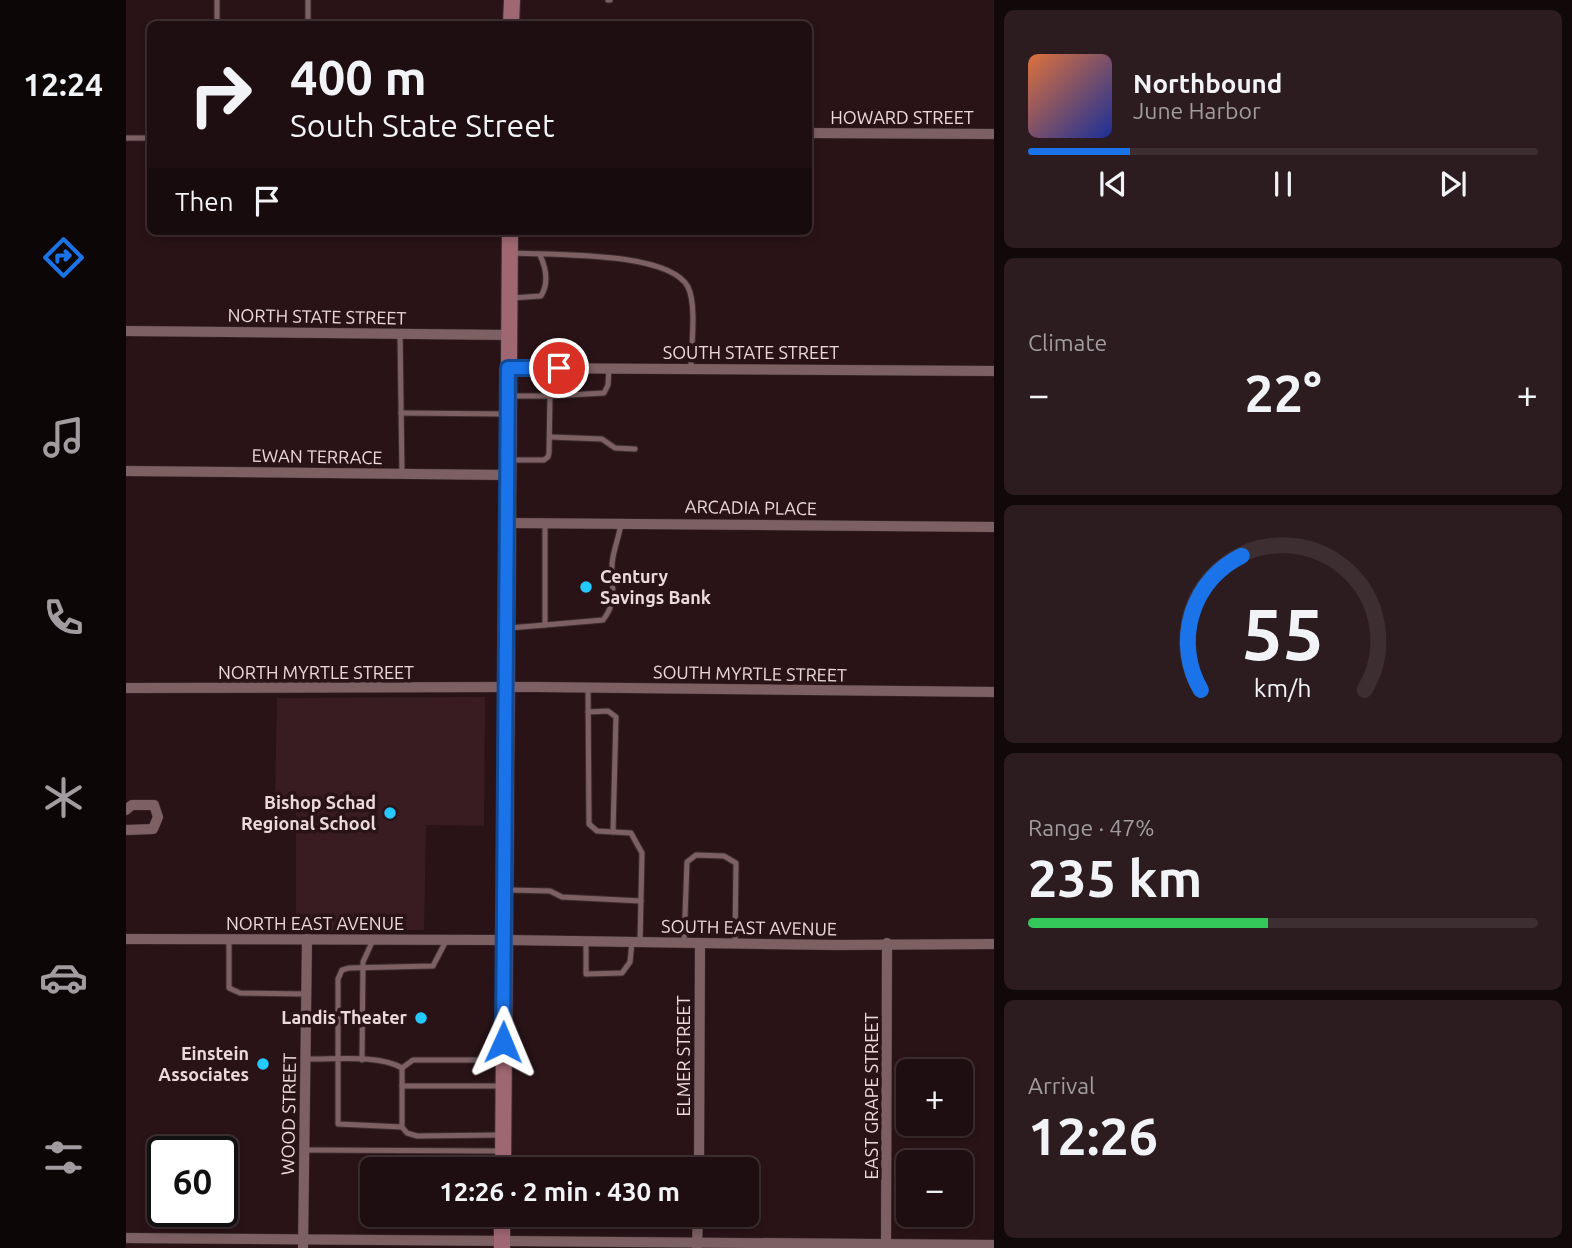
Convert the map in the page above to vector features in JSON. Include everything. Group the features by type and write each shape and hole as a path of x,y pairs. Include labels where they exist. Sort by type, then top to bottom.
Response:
{"main road":[{"path":"511,21 512,0"},
{"path":"503,1157 510,235"}],"street":[{"name":"HOWARD STREET","path":"812,133 994,134"},
{"name":"NORTH STATE STREET","path":"126,331 509,335"},
{"name":"SOUTH STATE STREET","path":"508,368 994,371"},
{"name":"EWAN TERRACE","path":"126,471 402,474 507,468"},
{"name":"ARCADIA PLACE","path":"507,523 994,527"},
{"name":"NORTH MYRTLE STREET","path":"126,688 506,688"},
{"name":"SOUTH MYRTLE STREET","path":"506,688 994,692"},
{"path":"126,810 132,805 154,804 158,817 153,829 126,830"},
{"name":"NORTH EAST AVENUE","path":"126,939 503,940"},
{"name":"WOOD STREET","path":"303,1243 307,939"},
{"name":"SOUTH EAST AVENUE","path":"503,940 994,944"},
{"name":"ELMER STREET","path":"699,1157 700,943"},
{"name":"EAST GRAPE STREET","path":"886,1246 887,943"},
{"path":"697,1245 698,1227"},
{"path":"126,1238 303,1243 994,1245"}],"lane":[{"path":"217,0 217,21"},
{"path":"308,0 308,21"},
{"path":"126,138 147,138"},
{"path":"509,253 632,260 658,266 677,275 688,288 691,304 691,368"},
{"path":"509,298 541,296 545,290 546,277 540,254"},
{"path":"400,334 402,474"},
{"path":"508,396 604,393 608,386 609,368"},
{"path":"507,468 548,457 550,396"},
{"path":"401,413 508,414"},
{"path":"550,437 602,439 615,448 635,449"},
{"path":"545,523 545,625"},
{"path":"506,628 603,620 613,602 613,558 621,523"},
{"path":"586,942 586,974 622,973 630,962 636,942 641,901 642,853 631,833 597,831 589,824 588,688"},
{"path":"588,712 607,711 616,717 613,832"},
{"path":"684,943 687,862 696,855 724,856 736,863 736,943"},
{"path":"504,890 550,891 562,897 641,901"},
{"path":"229,939 229,988 240,993 306,994"},
{"path":"362,1060 364,958 373,940"},
{"path":"402,1127 340,1126 339,974 342,970 364,968 433,966 446,940"},
{"path":"306,1059 383,1060 402,1068"},
{"path":"402,1068 413,1060 502,1060"},
{"path":"402,1068 402,1127 407,1133 503,1143"},
{"path":"402,1086 502,1086"},
{"path":"304,1150 503,1143"}],"shaded area":[{"name":"Bishop Schad Regional School","path":"485,697 484,826 426,825 424,930 296,931 296,800 275,800 277,698"}],"place":[{"name":"Century Savings Bank","path":"586,587"},
{"name":"Bishop Schad Regional School","path":"390,813"},
{"name":"Landis Theater","path":"421,1018"},
{"name":"Einstein Associates","path":"263,1064"}],"route":[{"path":"503,1042 508,368 559,368"}]}
